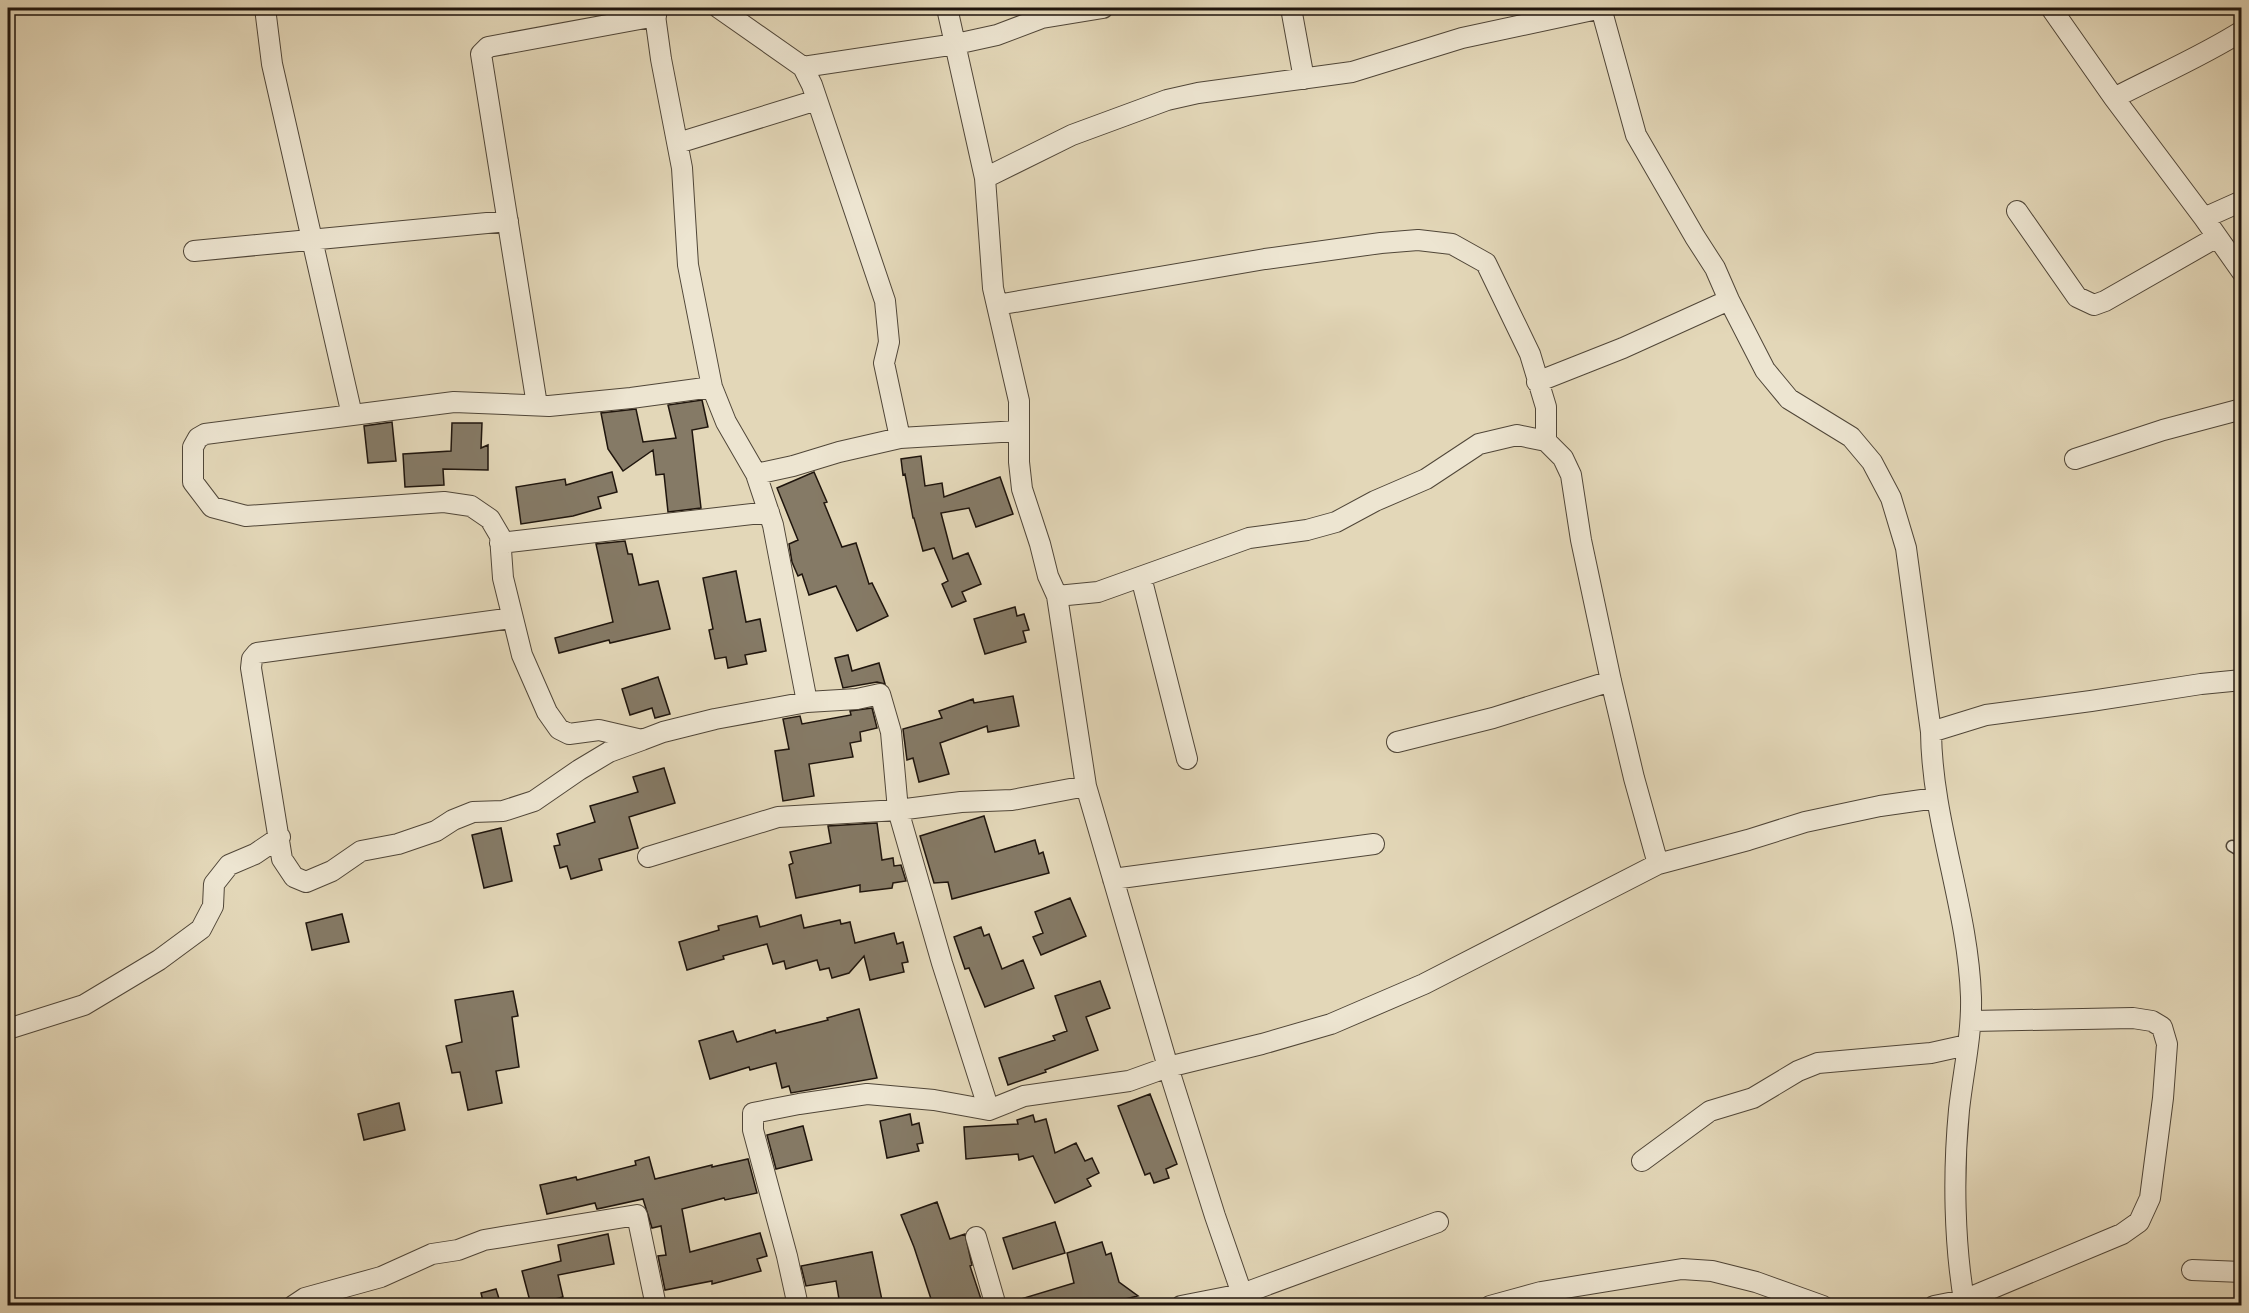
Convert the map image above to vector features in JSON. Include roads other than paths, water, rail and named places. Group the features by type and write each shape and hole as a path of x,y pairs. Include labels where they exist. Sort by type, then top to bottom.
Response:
{"street":[{"path":"266,8 272,64 352,415"},
{"path":"719,8 803,67 817,100 885,301 889,342 884,363 900,438"},
{"path":"947,8 957,44 985,178 993,288 1019,401 1018,431 1022,489 1048,576 1057,596 1086,786 1168,1067 1246,1300"},
{"path":"803,67 957,44 997,35 1042,18 1103,8"},
{"path":"1291,8 1304,80"},
{"path":"985,178 1072,135 1167,100 1198,93 1352,72 1462,38 1601,8 1636,135 1715,268 1765,370 1789,399 1851,437 1872,462 1892,498 1906,548 1931,732 1936,798 1965,941 1971,994 1972,1021 1958,1120 1956,1223 1965,1303"},
{"path":"2051,8 2241,272"},
{"path":"537,405 481,54 488,47 655,12 661,59 682,168 688,265 712,387 726,422 756,474 773,525 807,702"},
{"path":"2114,98 2195,59 2241,31"},
{"path":"678,143 817,100"},
{"path":"2204,218 2241,201"},
{"path":"2017,211 2077,297 2094,305 2105,301 2217,237"},
{"path":"194,251 508,221"},
{"path":"997,305 1381,243 1434,241 1452,244 1486,263 1530,354 1546,407 1546,441"},
{"path":"1537,382 1623,348 1729,300"},
{"path":"642,740 599,730 569,734 559,729 548,712 522,655 503,578 500,536 490,519 471,506 444,502 246,516 213,507 193,482 193,447 198,438 205,434 454,402 537,405 598,402 712,387"},
{"path":"2075,459 2163,430 2241,409"},
{"path":"756,474 900,438 1018,431"},
{"path":"1057,596 1098,592 1249,538 1307,530 1336,522 1375,501 1426,479 1479,444 1517,435 1546,441 1563,458 1570,475 1581,540 1611,681 1634,778 1658,864"},
{"path":"500,543 769,512"},
{"path":"1141,577 1187,759"},
{"path":"512,618 257,652 252,658 251,668 282,859 294,877 306,882 332,871 362,851 398,844 436,831 453,820 473,812 503,811 534,801 609,752 663,732 716,719 807,702 857,699 880,694 891,732 898,810 942,963 989,1110"},
{"path":"1931,732 1986,715 2241,680"},
{"path":"1398,742 1493,718 1611,681"},
{"path":"648,857 778,817 1012,800 1086,786"},
{"path":"798,1305 753,1130 753,1113 867,1095 934,1100 989,1110 1024,1096 1129,1081 1168,1067 1331,1024 1424,984 1658,864 1805,822 1880,806 1936,798"},
{"path":"8,1028 84,1005 159,960 201,929 213,906 214,884 229,866 255,854 280,837"},
{"path":"1113,879 1374,844"},
{"path":"1934,1305 1965,1303 2122,1234 2139,1222 2150,1198 2163,1098 2167,1044 2162,1027 2152,1020 2133,1018 1972,1021"},
{"path":"1642,1161 1710,1111 1753,1098 1798,1071 1818,1063 1931,1053 1967,1045"},
{"path":"293,1305 305,1298 381,1277 432,1254 458,1250 484,1240 637,1215 656,1305"},
{"path":"1181,1305 1246,1300 1438,1222"},
{"path":"976,1237 996,1305"},
{"path":"1490,1305 1541,1292 1682,1269 1712,1271 1756,1282 1823,1305"},
{"path":"2192,1270 2241,1272"}]}
